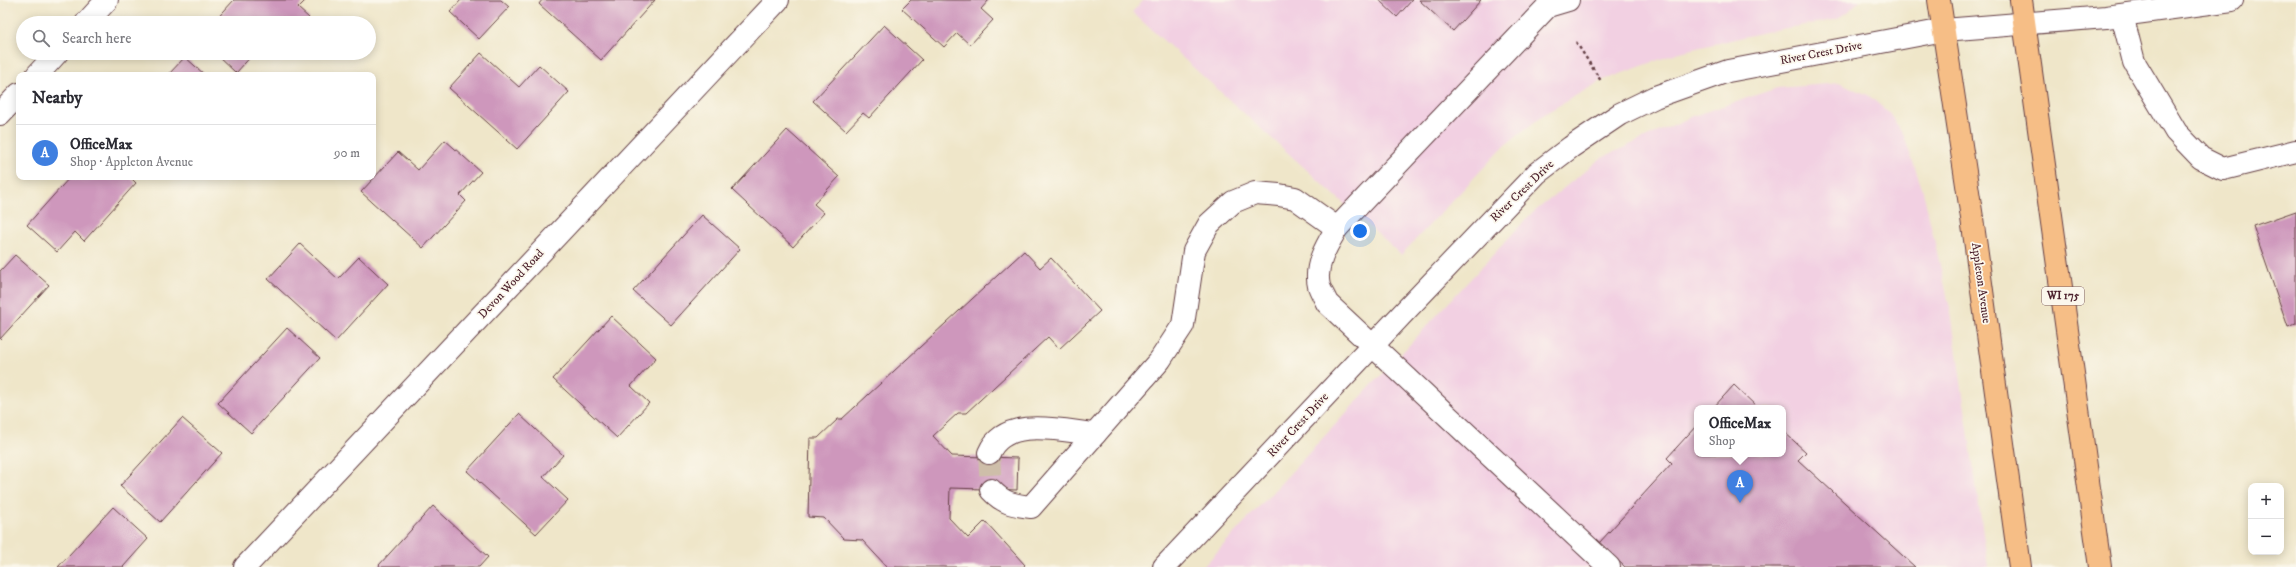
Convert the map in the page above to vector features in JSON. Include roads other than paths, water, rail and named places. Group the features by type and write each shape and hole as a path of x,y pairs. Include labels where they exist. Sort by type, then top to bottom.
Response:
{"main road":[{"name":"Appleton Avenue","path":"1939,0 2020,567"},
{"name":"WI 175","path":"2022,0 2100,567"}],"street":[{"path":"92,16 107,0"},
{"name":"Devon Wood Road","path":"245,567 778,0"},
{"path":"1568,0 1548,6 1337,228 1322,253 1319,271 1319,286 1328,303 1372,346 1609,567"},
{"name":"River Crest Drive","path":"1164,567 1537,173 1571,147 1620,114 1655,97 1728,71 1944,30 2026,25 2122,15 2232,0"},
{"path":"2122,15 2134,62 2176,132 2200,158 2223,169 2296,151"},
{"path":"39,72 50,60"},
{"path":"0,114 16,97"},
{"path":"991,490 999,498 1010,505 1031,506 1160,360 1183,325 1194,251 1209,224 1233,202 1255,193 1279,194 1295,198 1337,228"},
{"path":"989,454 993,444 1003,435 1018,430 1045,429 1095,434"}],"tunnel":[{"path":"989,453 991,490"}],"place":[{"name":"OfficeMax","path":"1740,503"}]}
